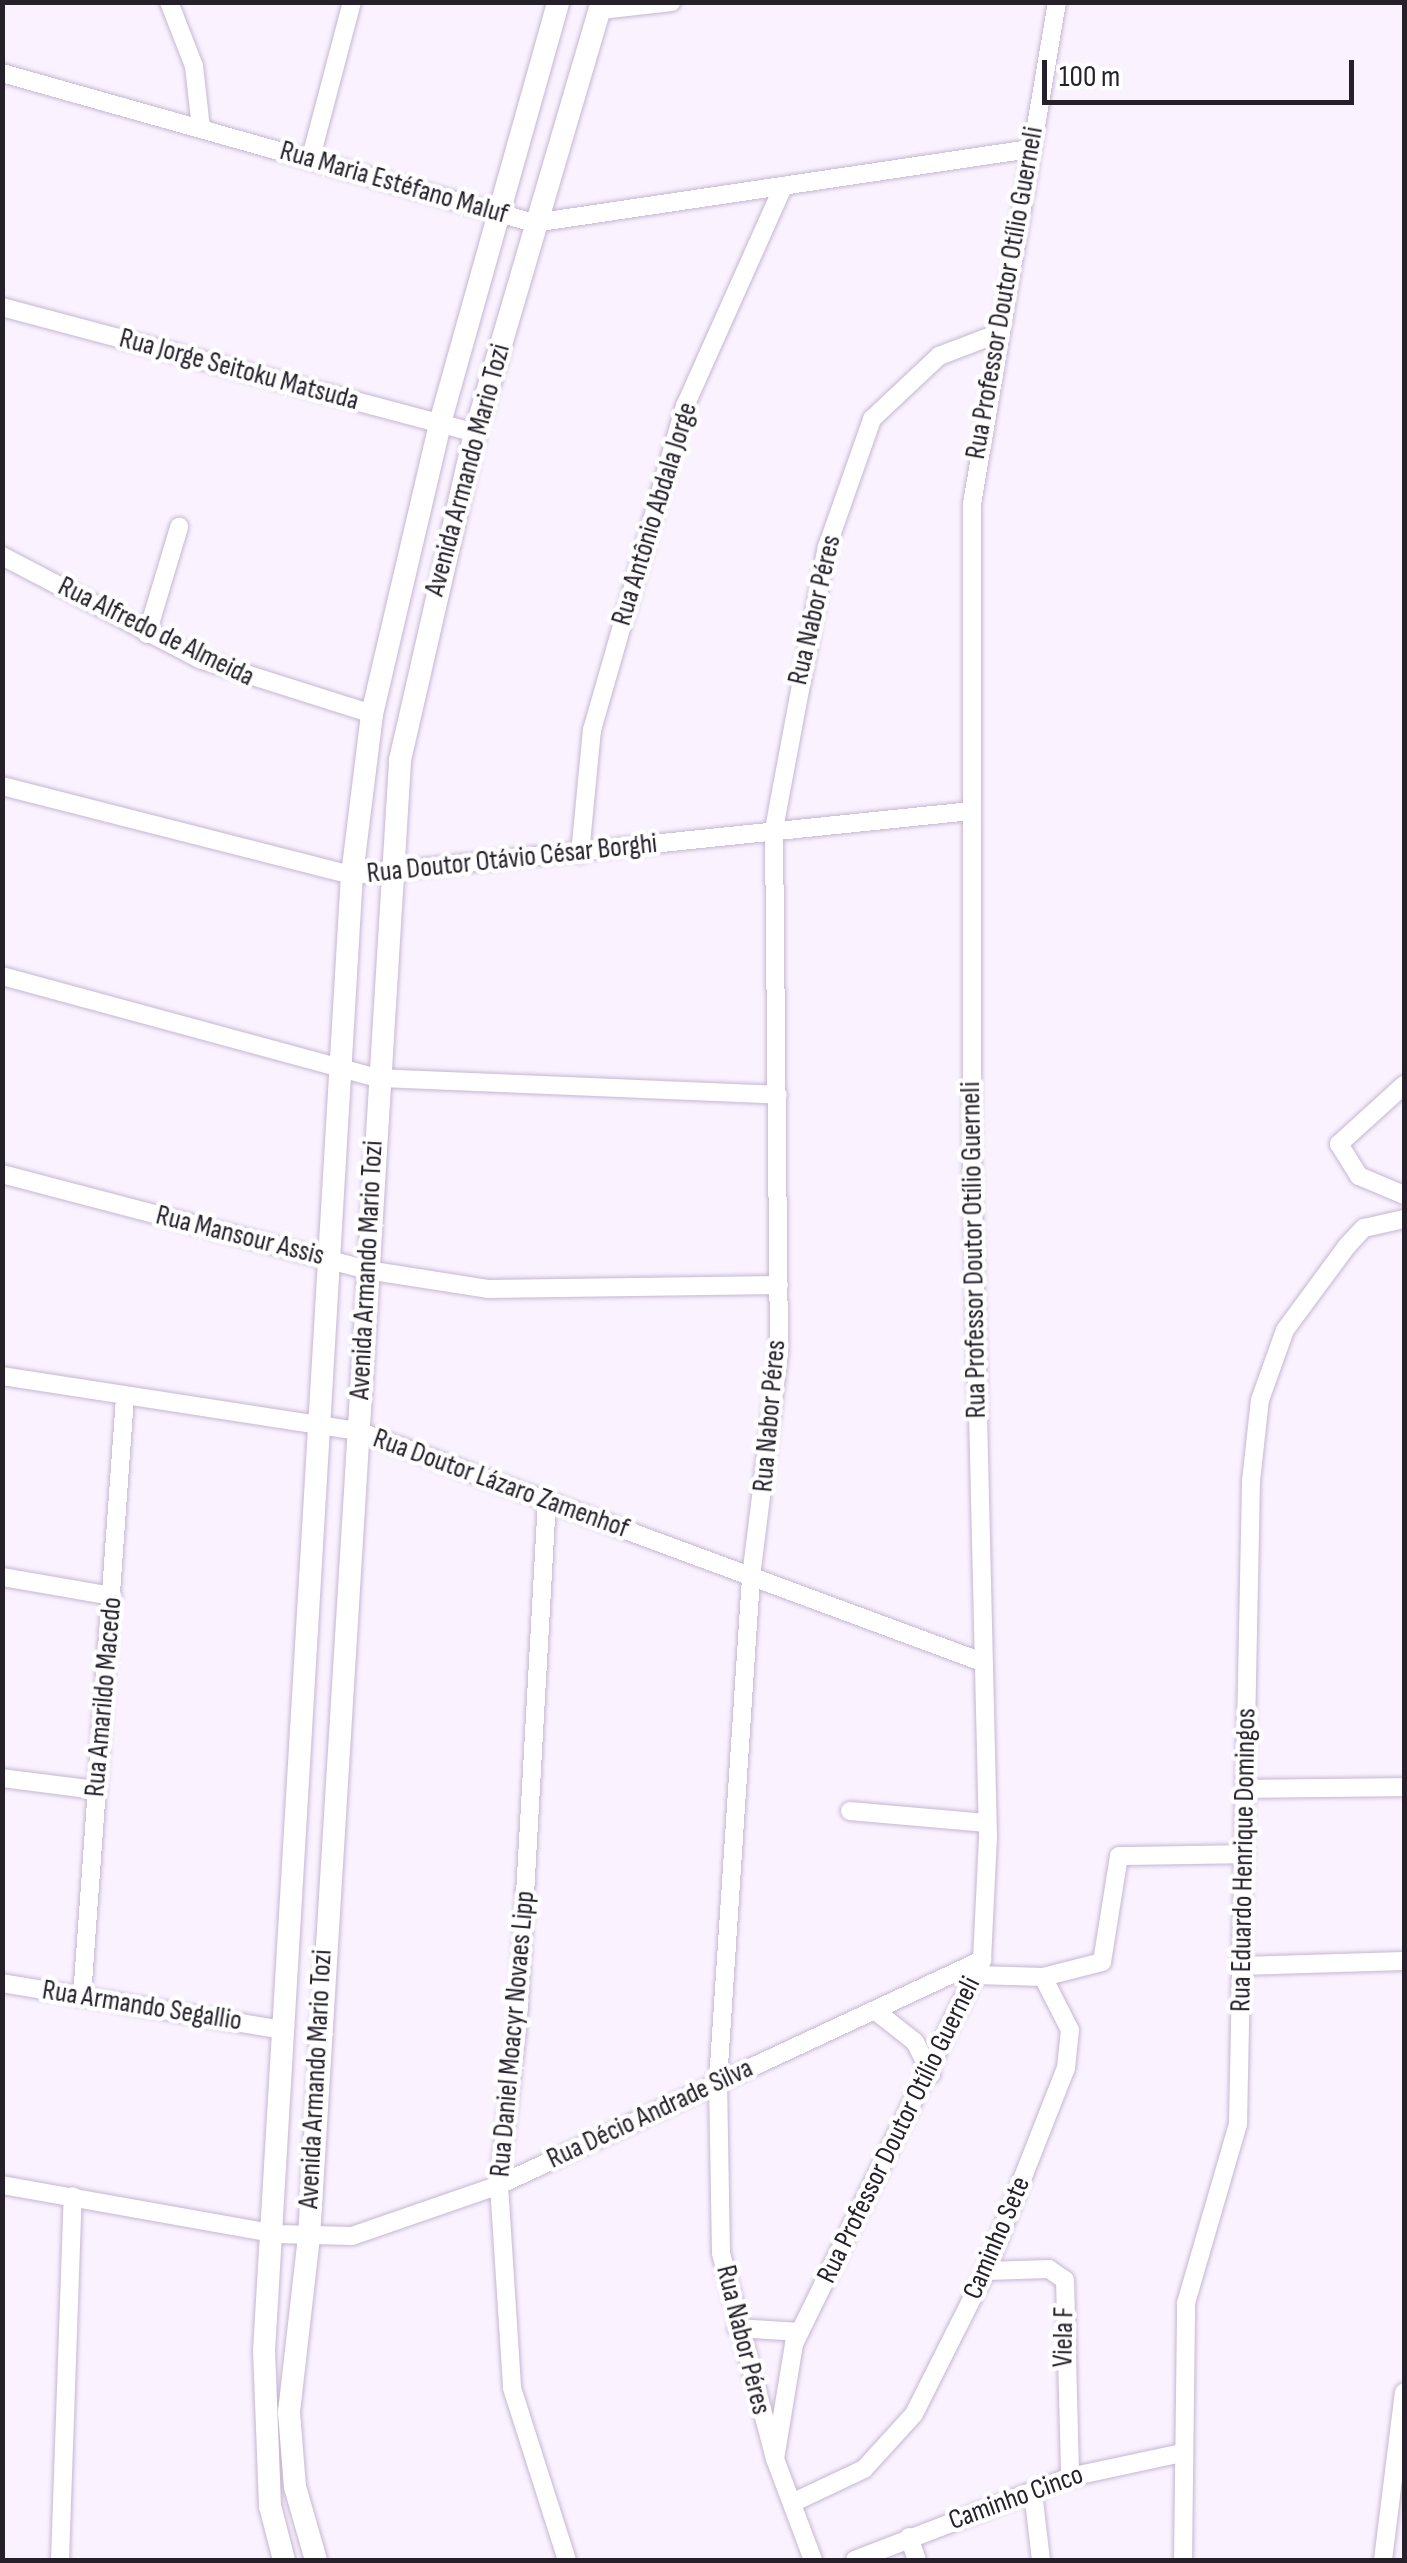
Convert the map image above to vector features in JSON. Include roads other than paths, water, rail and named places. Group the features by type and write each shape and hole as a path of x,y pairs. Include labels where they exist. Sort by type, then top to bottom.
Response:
{"street":[{"path":"169,2 194,66 201,128"},
{"path":"310,157 352,2"},
{"name":"Avenida Armando Mario Tozi","path":"284,2560 262,2431 276,2234 282,2030 352,875 372,714 440,423 558,2"},
{"path":"602,6 672,2"},
{"name":"Rua Professor Doutor Otílio Guerneli","path":"775,2460 800,2332 931,2074 979,1968 986,1822 971,811 972,504 994,335 1057,2"},
{"name":"Avenida Armando Mario Tozi","path":"316,2560 295,2487 289,2412 310,2237 389,875 413,688 475,433 534,223 602,6"},
{"name":"Rua Maria Estéfano Maluf","path":"2,74 310,157 534,223 1030,149"},
{"name":"Rua Antônio Abdala Jorge","path":"580,854 592,730 685,406 782,189"},
{"name":"Rua Jorge Seitoku Matsuda","path":"2,308 475,433"},
{"name":"Rua Nabor Péres","path":"813,2560 775,2460 737,2328 721,2252 718,2080 751,1577 775,1420 779,1285 774,829 827,547 872,419 939,356 994,335"},
{"path":"147,634 179,527"},
{"name":"Rua Alfredo de Almeida","path":"2,556 147,634 272,688 372,714"},
{"name":"Rua Doutor Otávio César Borghi","path":"2,786 352,875 389,875 774,829 971,811"},
{"path":"2,976 340,1071 378,1078 778,1095"},
{"path":"1404,1086 1338,1144 1360,1176 1404,1195"},
{"name":"Rua Mansour Assis","path":"2,1174 329,1256 368,1270 488,1289 779,1285"},
{"name":"Rua Eduardo Henrique Domingos","path":"1183,2560 1186,2303 1238,2124 1250,1481 1260,1400 1285,1330 1347,1246 1364,1228 1404,1219"},
{"name":"Rua Doutor Lázaro Zamenhof","path":"2,1376 318,1428 358,1431 982,1662"},
{"name":"Rua Amarildo Macedo","path":"82,1997 124,1397"},
{"name":"Rua Daniel Moacyr Novaes Lipp","path":"546,1500 518,2020 499,2185 512,2388 567,2560"},
{"path":"2,1577 112,1596"},
{"path":"2,1778 96,1790"},
{"path":"1246,1788 1404,1787"},
{"path":"850,1812 986,1822"},
{"path":"979,1968 1043,1977 1102,1962 1120,1856 1245,1854"},
{"path":"1241,1966 1404,1961"},
{"name":"Rua Décio Andrade Silva","path":"276,2234 352,2236 499,2185 718,2080 979,1968"},
{"name":"Caminho Sete","path":"792,2503 891,2448 986,2271 1070,2046 1062,2007 1043,1977"},
{"name":"Rua Armando Segallio","path":"2,1983 282,2030"},
{"path":"877,2012 915,2042 931,2074"},
{"path":"2,2185 276,2234"},
{"path":"60,2560 73,2196"},
{"name":"Viela F","path":"986,2271 1049,2269 1064,2280 1070,2477"},
{"path":"737,2328 800,2332"},
{"path":"1383,2560 1404,2392"},
{"name":"Caminho Cinco","path":"855,2560 1070,2477 1182,2453"},
{"path":"1033,2492 1042,2560"},
{"path":"909,2537 917,2560"}]}
